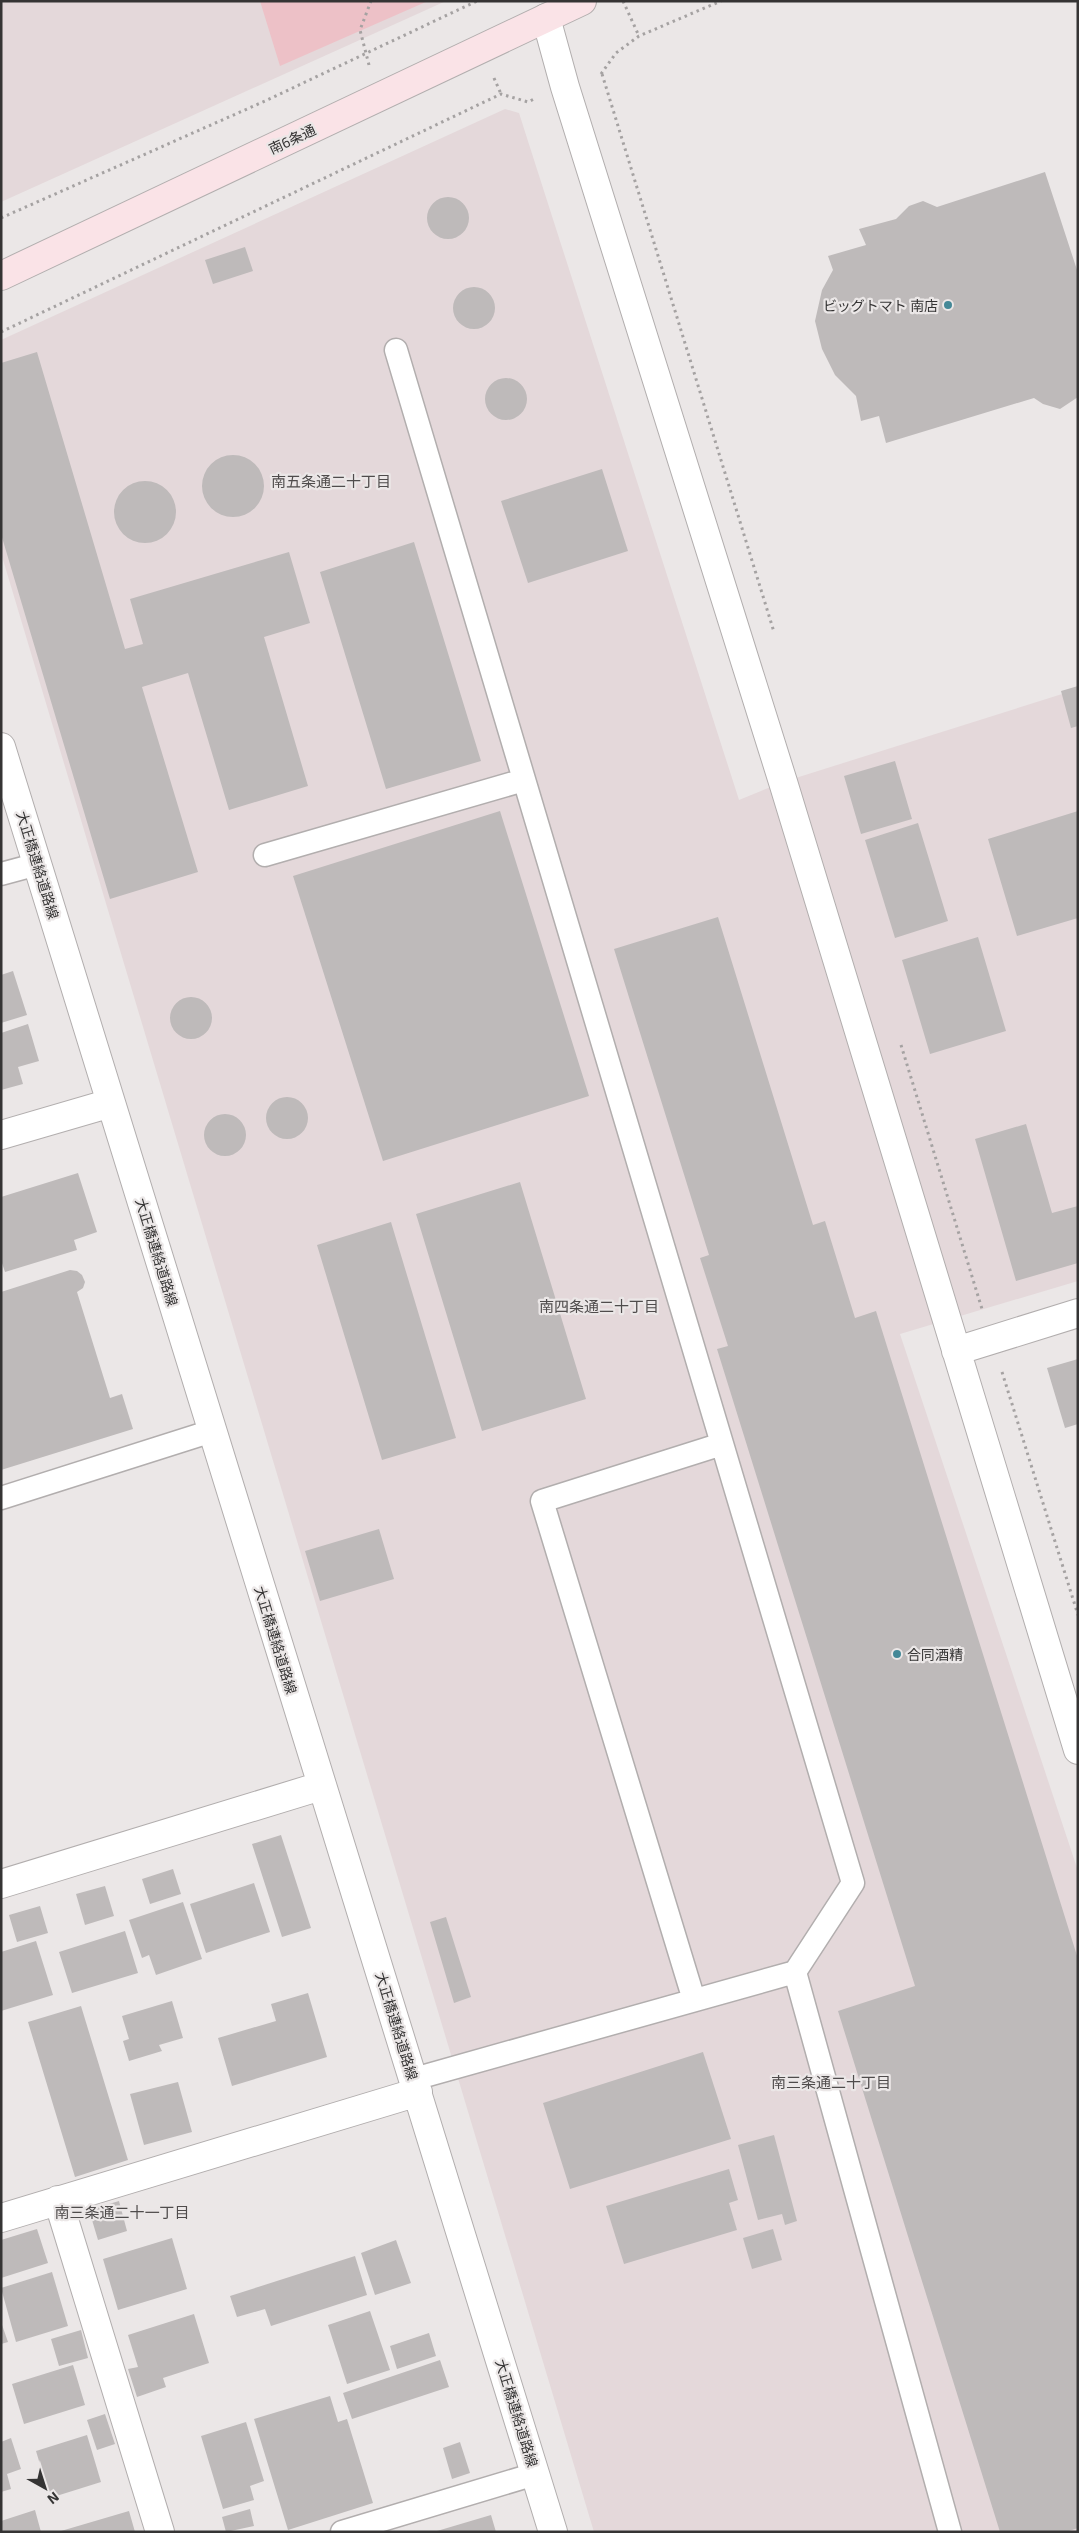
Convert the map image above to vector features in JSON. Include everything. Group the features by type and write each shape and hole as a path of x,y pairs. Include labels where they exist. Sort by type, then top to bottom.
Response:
{"street":[{"name":"南6条通","path":"1,276 582,1"},
{"path":"546,18 565,86 783,782 1078,1750"},
{"name":"大正橋連絡道路線","path":"1,747 553,2532"},
{"path":"1,1135 111,1103"},
{"path":"956,1351 1078,1313"},
{"path":"1,1884 321,1786"},
{"path":"1,2218 416,2085"},
{"path":"58,2200 160,2532"}],"lane":[{"path":"396,350 853,1884 795,1972 694,2000 416,2085"},
{"path":"265,855 524,780"},
{"path":"1,874 38,864"},
{"path":"1,1498 212,1431"},
{"path":"694,2000 542,1501 722,1444"},
{"path":"795,1972 950,2532"},
{"path":"342,2532 535,2474"}],"path":[{"path":"371,1 360,30 377,99"},
{"path":"1,218 264,101 477,1"},
{"path":"623,1 639,36"},
{"path":"1,332 501,94 528,102 565,86 602,74 616,53 639,36 721,1"}],"shaded area":[{"path":"1,1 446,1 1,202"},
{"path":"260,1 428,1 280,66"},
{"path":"505,109 519,113 739,800 783,782 1078,689 1078,1281 900,1334 1078,1871 1078,2532 594,2532 1,553 1,340"}],"building":[{"name":"ビッグトマト 南店","path":"1045,172 1078,273 1078,397 1060,409 1043,404 1034,398 886,443 879,416 861,421 856,396 835,375 822,349 815,321 822,290 833,270 828,256 866,245 859,229 896,219 909,206 923,201 937,207"},
{"path":"452,197 460,200 466,206 469,218 466,230 460,236 444,239 436,236 430,230 427,214 430,206 436,200"},
{"path":"245,247 253,271 213,284 205,260"},
{"path":"470,287 478,287 489,293 495,308 489,323 478,329 470,329 459,323 453,312 453,304 459,293"},
{"path":"37,352 125,649 143,644 130,599 289,552 310,623 264,637 308,786 229,810 188,673 142,687 198,872 110,899 1,534 1,363"},
{"path":"502,378 510,378 521,384 527,399 521,414 510,420 502,420 491,414 485,403 485,395 491,384"},
{"path":"233,455 250,460 255,464 259,469 264,486 259,503 255,508 250,512 233,517 216,512 211,508 207,503 202,486 207,469 211,464 216,460"},
{"path":"602,469 628,551 528,583 501,501"},
{"path":"145,481 162,486 167,490 171,495 176,512 171,529 167,534 162,538 145,543 128,538 123,534 119,529 114,512 119,495 123,490 128,486"},
{"path":"414,542 481,761 386,789 320,572"},
{"path":"1078,686 1078,726 1071,728 1061,691"},
{"path":"895,761 912,819 861,834 844,776"},
{"path":"500,811 589,1096 383,1161 293,876"},
{"path":"1078,811 1078,918 1017,936 988,839"},
{"path":"918,823 948,921 895,938 865,840"},
{"name":"合同酒精","path":"718,917 813,1225 825,1221 855,1318 876,1311 1078,1959 1078,2528 1066,2532 1000,2532 838,2011 915,1986 717,1349 728,1346 700,1258 709,1255 614,949"},
{"path":"978,937 1006,1031 930,1054 902,960"},
{"path":"13,971 27,1015 1,1023 1,975"},
{"path":"187,997 195,997 206,1003 212,1018 206,1033 195,1039 187,1039 176,1033 170,1022 170,1014 176,1003"},
{"path":"28,1024 39,1061 18,1067 23,1084 1,1090 1,1033"},
{"path":"283,1097 291,1097 302,1103 308,1118 302,1133 291,1139 283,1139 272,1133 266,1122 266,1114 272,1103"},
{"path":"221,1114 229,1114 240,1120 246,1135 240,1150 229,1156 221,1156 210,1150 204,1139 204,1131 210,1120"},
{"path":"1026,1124 1052,1213 1078,1206 1078,1263 1016,1281 975,1139"},
{"path":"78,1173 97,1232 74,1240 77,1250 5,1272 1,1260 1,1197"},
{"path":"520,1182 586,1399 482,1431 416,1214"},
{"path":"391,1222 456,1438 382,1460 317,1245"},
{"path":"70,1270 77,1271 82,1275 85,1282 83,1288 77,1292 110,1398 122,1394 133,1429 1,1470 1,1292"},
{"path":"1078,1359 1078,1424 1065,1428 1047,1368"},
{"path":"379,1529 394,1579 320,1601 305,1551"},
{"path":"281,1835 311,1928 282,1937 252,1844"},
{"path":"173,1869 181,1894 150,1904 142,1879"},
{"path":"254,1883 270,1932 206,1953 190,1904"},
{"path":"105,1886 114,1916 85,1925 76,1894"},
{"path":"183,1902 202,1959 156,1975 149,1955 142,1958 129,1920"},
{"path":"40,1906 48,1933 17,1942 9,1915"},
{"path":"446,1917 471,1997 454,2003 430,1922"},
{"path":"125,1931 138,1973 72,1993 59,1952"},
{"path":"36,1941 53,1995 1,2011 1,1952"},
{"path":"308,1993 327,2057 232,2086 218,2038 276,2021 271,2004"},
{"path":"172,2001 183,2038 159,2045 162,2051 129,2061 123,2041 129,2039 122,2016"},
{"path":"81,2006 128,2160 75,2177 28,2022"},
{"path":"703,2052 731,2139 570,2189 543,2103"},
{"path":"178,2082 192,2132 144,2145 130,2094"},
{"path":"774,2135 797,2221 785,2225 782,2214 758,2220 738,2145"},
{"path":"729,2169 738,2200 729,2203 737,2230 624,2264 606,2206"},
{"path":"119,2201 127,2231 98,2240 89,2210"},
{"path":"37,2229 48,2263 1,2278 1,2240"},
{"path":"773,2229 782,2260 752,2269 743,2238"},
{"path":"172,2238 187,2289 118,2310 103,2259"},
{"path":"396,2240 411,2283 375,2295 361,2253"},
{"path":"355,2256 367,2295 271,2326 265,2309 237,2317 230,2296"},
{"path":"52,2272 68,2326 16,2342 1,2288"},
{"path":"370,2311 390,2370 347,2384 328,2325"},
{"path":"194,2314 209,2363 163,2378 166,2387 137,2397 128,2369 138,2367 128,2335"},
{"path":"1,2322 8,2342 1,2344"},
{"path":"81,2330 88,2358 59,2366 51,2339"},
{"path":"429,2333 436,2356 397,2369 390,2346"},
{"path":"440,2360 449,2387 352,2419 343,2393"},
{"path":"73,2365 85,2405 24,2424 12,2384"},
{"path":"330,2396 338,2422 347,2419 373,2503 288,2530 254,2419"},
{"path":"105,2414 115,2444 97,2450 87,2420"},
{"path":"246,2422 264,2481 250,2486 254,2500 223,2509 201,2436"},
{"path":"87,2435 101,2482 50,2498 36,2451"},
{"path":"11,2438 21,2469 7,2474 11,2489 1,2492 1,2442"},
{"path":"460,2442 470,2473 452,2479 443,2448"},
{"path":"250,2509 254,2526 226,2532 222,2517"},
{"path":"35,2510 41,2532 1,2532 1,2521"},
{"path":"129,2511 135,2532 61,2531"},
{"path":"491,2515 496,2532 437,2532 437,2531"}],"place":[{"name":"ビッグトマト 南店","path":"948,305"},
{"name":"合同酒精","path":"897,1654"}],"district":[{"name":"南五条通二十丁目","path":"331,481"},
{"name":"南四条通二十丁目","path":"599,1306"},
{"name":"南三条通二十丁目","path":"831,2082"},
{"name":"南三条通二十一丁目","path":"122,2212"}]}
